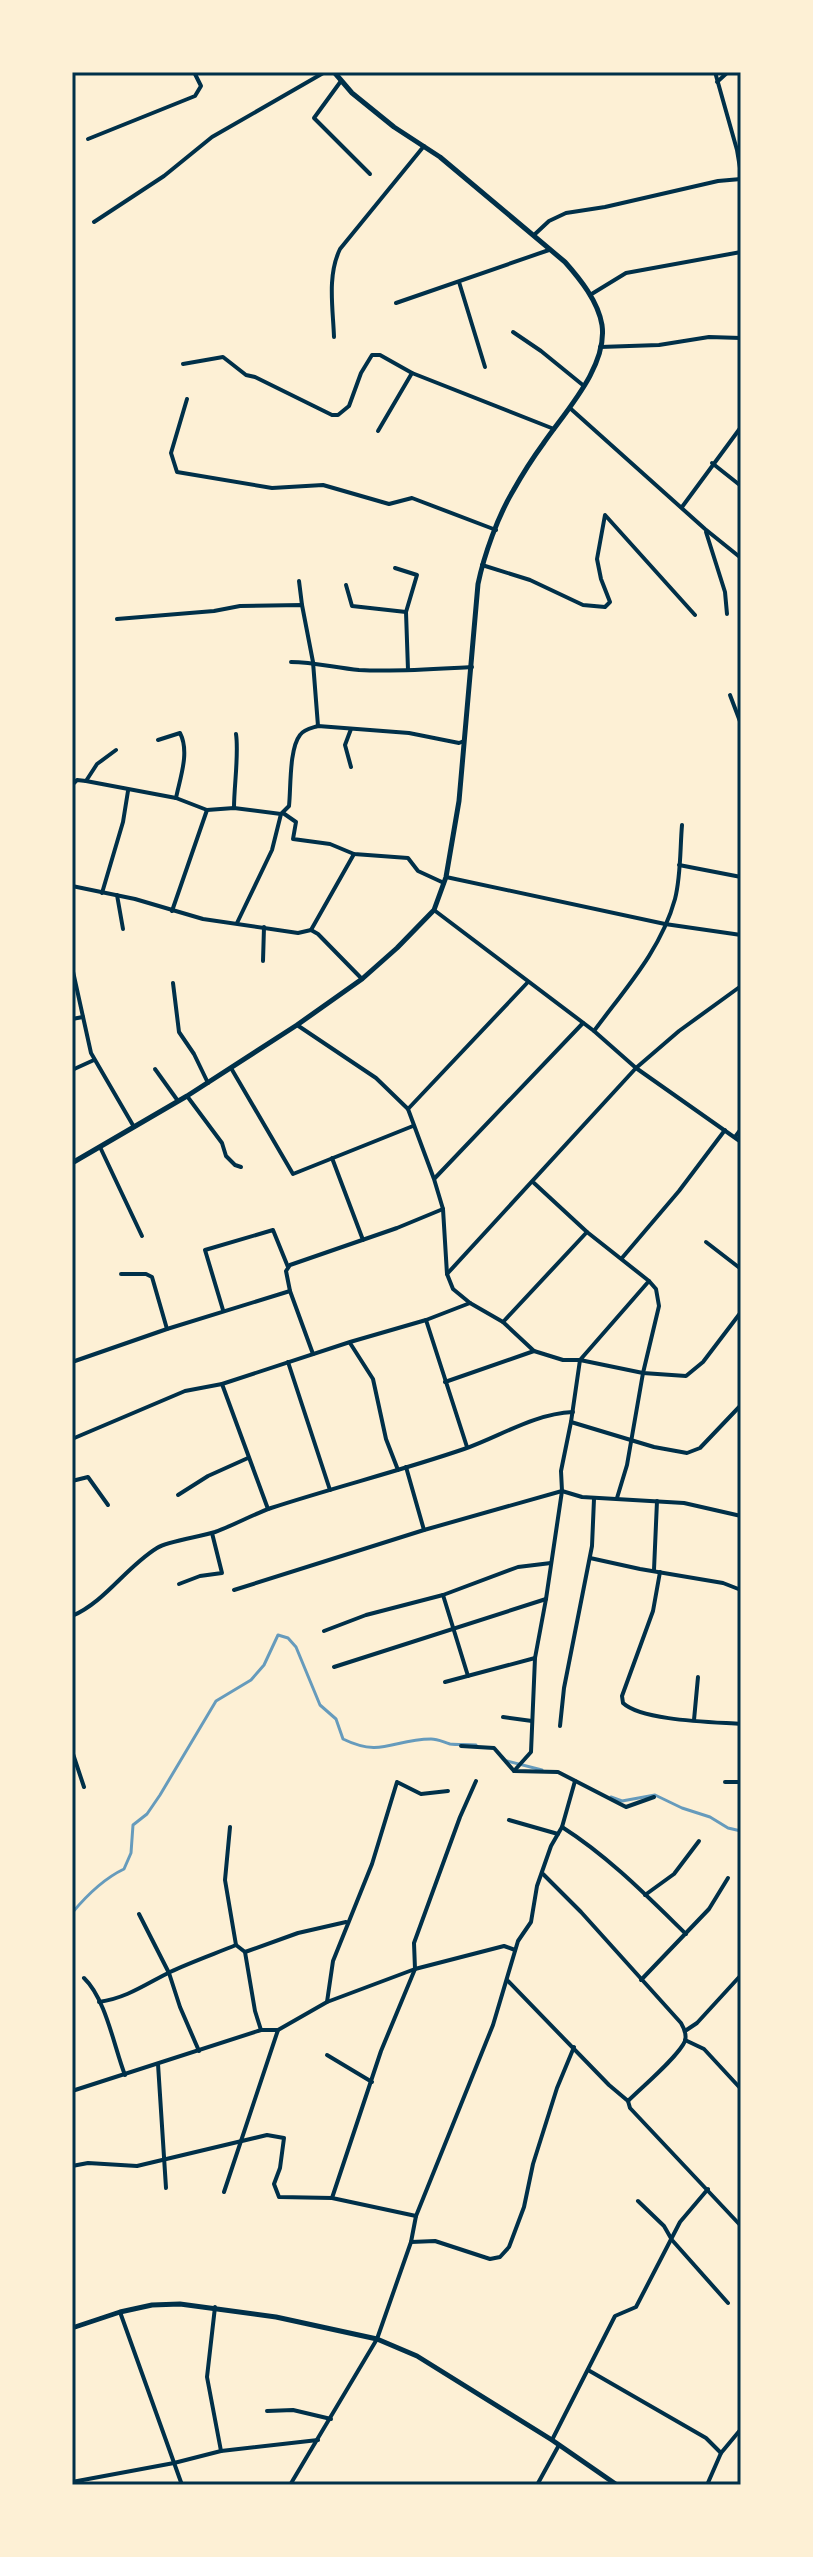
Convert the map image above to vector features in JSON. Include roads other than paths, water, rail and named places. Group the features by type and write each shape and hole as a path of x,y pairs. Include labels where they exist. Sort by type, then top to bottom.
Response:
{"street":[{"path":"88,139 195,96 201,86 194,72"},
{"path":"94,222 164,176 212,137 325,72"},
{"path":"72,1163 187,1096 297,1025 362,979 434,910 445,880 459,801 482,565 510,495 571,409 592,371 600,347 602,326 590,295 565,262 440,157 394,127 352,93 334,72"},
{"path":"534,235 549,221 566,213 741,176 737,150 715,72"},
{"path":"717,82 728,72"},
{"path":"342,81 314,118 370,174"},
{"path":"334,337 333,263 340,249 424,146"},
{"path":"396,303 550,249"},
{"path":"590,295 626,273 741,252"},
{"path":"459,282 485,367"},
{"path":"513,332 584,386"},
{"path":"600,347 659,345 709,337 741,338"},
{"path":"183,364 223,357 246,375 338,415 349,406 361,373 372,355 380,355 412,373 554,429"},
{"path":"378,431 412,373"},
{"path":"187,399 171,453 177,472 272,488 323,485 389,504 412,498 496,530"},
{"path":"571,409 741,558"},
{"path":"682,507 741,427"},
{"path":"712,463 741,486"},
{"path":"482,565 530,580 583,605 605,607 610,602 597,559 605,515 695,615"},
{"path":"705,529 725,592 727,614"},
{"path":"395,568 417,575 406,612 408,670"},
{"path":"299,581 313,662 318,726"},
{"path":"346,585 352,606 406,612"},
{"path":"117,619 240,606 302,605"},
{"path":"291,662 313,662 356,670 472,667"},
{"path":"730,695 741,724"},
{"path":"237,923 272,850 282,814 289,806 294,749 299,735 318,726 409,733 459,743 464,741"},
{"path":"351,729 345,745 351,767"},
{"path":"158,740 180,733 183,738 185,747 176,798"},
{"path":"234,808 236,734"},
{"path":"86,781 97,764 116,750"},
{"path":"72,785 74,779 86,781 176,798 207,810 234,808 282,814 296,822 293,839 330,844 354,854 408,858 418,871 445,880 665,924 741,935"},
{"path":"102,893 123,822 128,790"},
{"path":"172,911 207,810"},
{"path":"594,1031 635,979 665,924 675,898 682,825"},
{"path":"311,930 354,854"},
{"path":"679,865 741,877"},
{"path":"72,886 203,919 298,933 311,930 362,979"},
{"path":"117,895 123,929"},
{"path":"434,910 594,1031 636,1068 741,1142"},
{"path":"263,961 264,927"},
{"path":"72,967 94,1060 134,1127"},
{"path":"408,1109 528,982"},
{"path":"173,983 179,1032 208,1083"},
{"path":"447,1274 534,1183 636,1068 670,1038 741,986"},
{"path":"72,1019 83,1017"},
{"path":"434,1179 583,1023"},
{"path":"297,1025 376,1078 408,1109 443,1209 447,1274 453,1289 503,1322 534,1351 563,1360 580,1360 643,1373 686,1376 703,1362 741,1312"},
{"path":"72,1070 94,1060"},
{"path":"231,1068 293,1174 413,1126"},
{"path":"155,1069 178,1101"},
{"path":"187,1096 222,1143 226,1156 241,1167"},
{"path":"735,1137 741,1129"},
{"path":"622,1258 679,1191 725,1130"},
{"path":"100,1147 142,1236"},
{"path":"332,1158 363,1240"},
{"path":"534,1183 656,1289 659,1306 643,1373 627,1465 617,1498"},
{"path":"313,1354 290,1291 288,1267 443,1209"},
{"path":"223,1311 205,1250 273,1230 288,1267"},
{"path":"503,1322 587,1232"},
{"path":"706,1242 741,1269"},
{"path":"121,1274 146,1274 152,1277 167,1329"},
{"path":"514,1771 531,1752 535,1658 580,1360 649,1281"},
{"path":"72,1362 290,1291"},
{"path":"72,1439 185,1391 222,1384 426,1320 470,1303"},
{"path":"426,1320 467,1448"},
{"path":"350,1342 373,1379 386,1439 398,1470"},
{"path":"445,1382 534,1351"},
{"path":"288,1362 330,1490"},
{"path":"222,1384 268,1509"},
{"path":"571,1422 631,1441 676,1451 695,1451 741,1405"},
{"path":"72,1616 89,1609 129,1569 160,1546 212,1533 268,1509 467,1448 529,1421 556,1413 573,1412"},
{"path":"178,1495 208,1476 248,1458"},
{"path":"406,1467 424,1530"},
{"path":"72,1481 88,1477 108,1505"},
{"path":"234,1590 424,1530 562,1491 594,1499 684,1503 741,1516"},
{"path":"560,1726 566,1675 590,1558 594,1499"},
{"path":"657,1501 657,1572 653,1611 622,1696 623,1703 659,1716 741,1724"},
{"path":"179,1584 200,1576 222,1573 212,1533"},
{"path":"590,1558 723,1583 741,1590"},
{"path":"324,1631 366,1615 443,1595 518,1567 551,1563"},
{"path":"443,1595 468,1676"},
{"path":"334,1667 546,1599"},
{"path":"445,1682 535,1658"},
{"path":"694,1720 698,1677"},
{"path":"503,1717 532,1721"},
{"path":"461,1746 494,1748 514,1771 558,1772 626,1807 654,1797"},
{"path":"72,1751 84,1787"},
{"path":"332,2198 381,2051 415,1969 414,1943 476,1781"},
{"path":"290,2485 377,2339 411,2242 416,2216 493,2025 518,1941 531,1922 537,1886 551,1846 562,1827 575,1781"},
{"path":"327,2002 329,1974 372,1864 397,1782 421,1794 448,1791"},
{"path":"725,1782 741,1782"},
{"path":"509,1820 558,1834"},
{"path":"230,1827 225,1880 236,1945 245,1952 261,2030"},
{"path":"562,1827 583,1841 686,1934"},
{"path":"645,1895 674,1874 699,1841"},
{"path":"543,1874 581,1912 685,2031 685,2040 677,2052 628,2101"},
{"path":"641,1980 709,1909 728,1878"},
{"path":"139,1914 169,1973 199,2051"},
{"path":"245,1952 298,1933 348,1922"},
{"path":"99,2002 149,1986 169,1973 236,1945"},
{"path":"72,2091 261,2030 278,2030 327,2002 415,1969 504,1946 515,1950"},
{"path":"685,2031 697,2023 741,1975"},
{"path":"84,1978 99,2002 125,2075"},
{"path":"508,1981 628,2101 630,2108 741,2226"},
{"path":"224,2192 278,2030"},
{"path":"685,2040 704,2049 741,2089"},
{"path":"411,2242 435,2241 490,2259 500,2257 509,2247 524,2207 533,2164 557,2088 574,2047"},
{"path":"327,2055 372,2082"},
{"path":"158,2064 166,2188"},
{"path":"72,2166 88,2163 137,2166 267,2135 284,2138 280,2168 274,2184 279,2197 332,2198 416,2216"},
{"path":"552,2440 615,2316 636,2307 680,2222 708,2189"},
{"path":"638,2201 664,2226 672,2240 728,2303"},
{"path":"72,2328 120,2312 152,2305 180,2304 276,2317 377,2339 417,2356 552,2440 617,2485"},
{"path":"215,2307 207,2377 221,2451"},
{"path":"120,2312 182,2485"},
{"path":"588,2370 706,2438 721,2453"},
{"path":"267,2411 293,2410 331,2419"},
{"path":"707,2485 721,2453 741,2429"},
{"path":"72,2482 221,2451 318,2440"},
{"path":"537,2485 559,2445"}],"waterway":[{"path":"72,1913 96,1888 124,1869 131,1853 133,1825 147,1814 160,1795 216,1701 251,1680 264,1665 278,1635 288,1638 296,1647 320,1705 336,1719 343,1739 368,1747 431,1739 450,1744 476,1745"},
{"path":"507,1761 542,1770"},
{"path":"611,1797 622,1801 655,1795 741,1831"}]}
